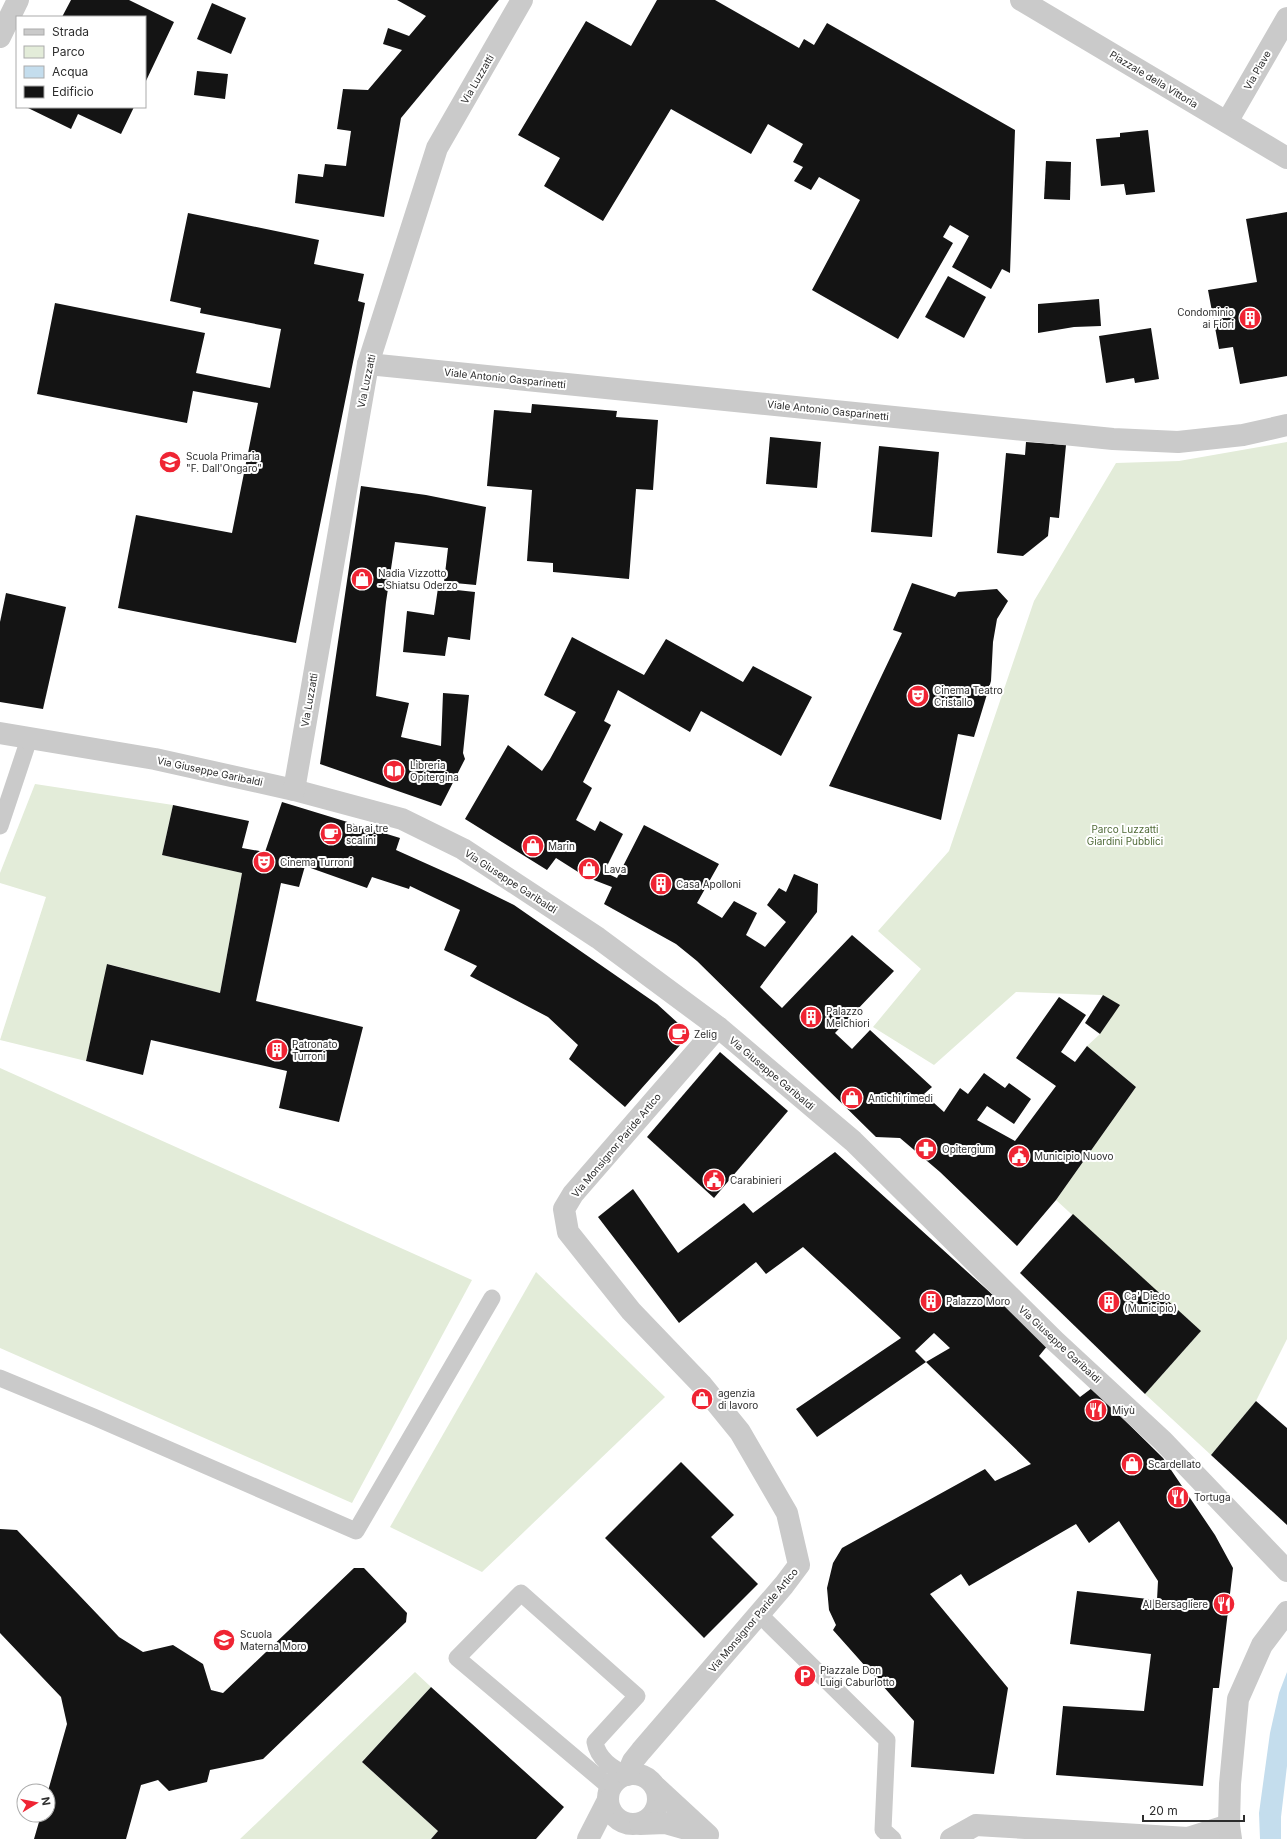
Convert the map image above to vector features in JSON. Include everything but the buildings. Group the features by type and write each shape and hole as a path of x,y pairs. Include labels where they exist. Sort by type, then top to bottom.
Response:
{"street":[{"path":"0,37 18,0"},
{"name":"Via Luzzatti","path":"294,790 368,364 437,148 522,0"},
{"name":"Piazzale della Vittoria","path":"1021,0 1287,158"},
{"name":"Via Piave","path":"1227,122 1287,18"},
{"name":"Viale Antonio Gasparinetti","path":"368,364 1113,439 1178,442 1243,435 1287,425"},
{"name":"Via Giuseppe Garibaldi","path":"0,733 154,759 294,790 402,819 463,849 598,938 718,1027 853,1141 1055,1341 1164,1441 1287,1571"},
{"name":"Via Monsignor Paride Artico","path":"588,1839 616,1788 633,1761 799,1565 787,1513 740,1432 701,1384 631,1311 568,1232 564,1209 573,1194 718,1027"},
{"path":"951,1839 976,1825 1188,1838 1230,1832 1230,1784 1238,1699 1262,1645 1287,1612"},
{"path":"599,1839 608,1834 651,1818 656,1811 658,1803 653,1784 659,1729"},
{"path":"643,1776 710,1837 665,1823 627,1824 620,1821 610,1808 616,1788 643,1776"}],"lane":[{"path":"0,826 30,739"},
{"path":"0,1378 356,1531 492,1298"},
{"path":"521,1592 637,1696 595,1742 597,1753 614,1769 616,1788 457,1658 521,1592"},
{"path":"759,1614 887,1740 883,1830 893,1839"}],"green space":[{"name":"Parco Luzzatti Giardini Pubblici","path":"1287,442 1287,1339 1256,1401 1211,1455 1145,1394 1200,1332 1056,1200 1136,1087 1087,1046 1100,1034 1119,1005 1102,995 1016,992 934,1065 873,1027 921,969 878,931 949,851 1034,601 1116,463 1179,461"},
{"path":"35,784 173,805 162,855 242,873 220,993 108,964 86,1061 0,1040 46,897 0,883 0,873"},
{"path":"0,1068 472,1280 352,1503 0,1348"},
{"path":"536,1272 665,1397 482,1572 390,1527"},
{"path":"415,1672 431,1687 362,1762 438,1831 431,1839 240,1839"}],"water":[{"path":"1287,1672 1287,1766 1281,1817 1281,1839 1260,1839 1259,1813 1270,1733 1279,1693"}],"place":[{"name":"Condominio ai Fiori","path":"1250,318"},
{"name":"Scuola Primaria \"F. Dall'Ongaro\"","path":"170,462"},
{"name":"Nadia Vizzotto - Shiatsu Oderzo","path":"362,579"},
{"name":"Cinema Teatro Cristallo","path":"918,696"},
{"name":"Libreria Opitergina","path":"394,771"},
{"name":"Bar ai tre scalini","path":"331,834"},
{"name":"Marin","path":"533,846"},
{"name":"Cinema Turroni","path":"264,862"},
{"name":"Lava","path":"589,869"},
{"name":"Casa Apolloni","path":"661,884"},
{"name":"Palazzo Melchiori","path":"811,1017"},
{"name":"Zelig","path":"679,1034"},
{"name":"Patronato Turroni","path":"277,1050"},
{"name":"Antichi rimedi","path":"852,1098"},
{"name":"Opitergium","path":"926,1149"},
{"name":"Municipio Nuovo","path":"1019,1156"},
{"name":"Carabinieri","path":"714,1180"},
{"name":"Palazzo Moro","path":"931,1301"},
{"name":"Ca' Diedo (Municipio)","path":"1109,1302"},
{"name":"agenzia di lavoro","path":"702,1399"},
{"name":"Miyù","path":"1096,1410"},
{"name":"Scardellato","path":"1132,1464"},
{"name":"Tortuga","path":"1178,1497"},
{"name":"Al Bersagliere","path":"1224,1604"},
{"name":"Scuola Materna Moro","path":"224,1640"},
{"name":"Piazzale Don Luigi Caburlotto","path":"805,1676"}]}
